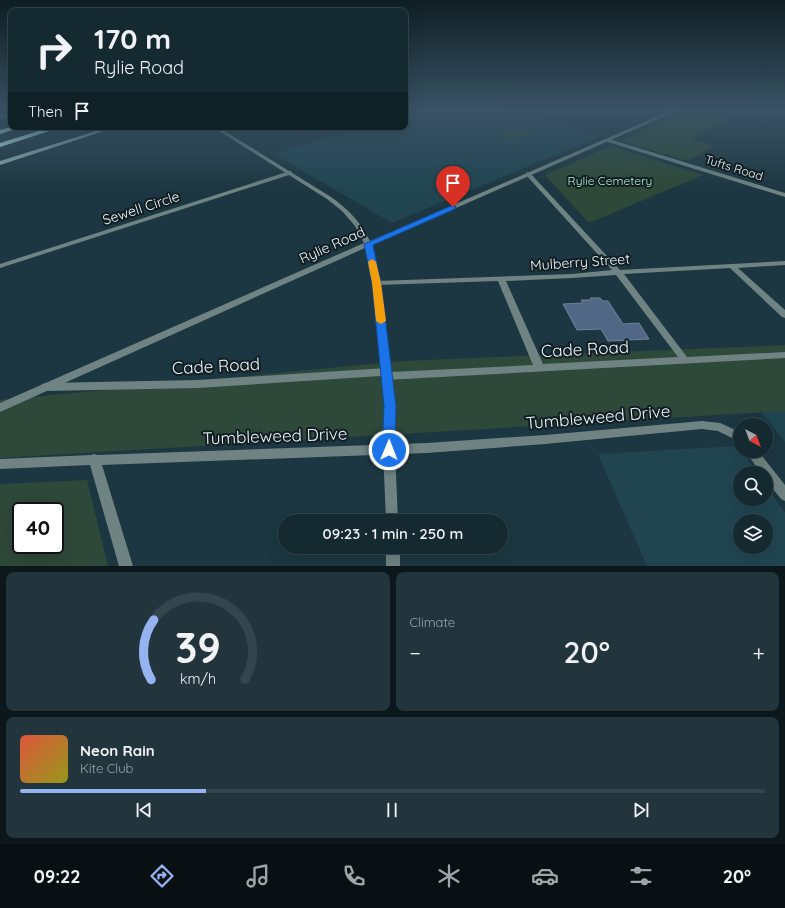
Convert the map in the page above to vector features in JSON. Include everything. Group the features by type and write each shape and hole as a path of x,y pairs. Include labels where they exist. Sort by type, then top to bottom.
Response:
{"highway":[{"path":"0,144 25,136"}],"main road":[{"path":"0,163 84,136"}],"street":[{"path":"230,136 329,198 344,210 358,225 368,244 377,283 390,406 389,450 392,514"},
{"name":"Rylie Road","path":"0,408 368,244 615,136"},
{"name":"Tufts Road","path":"607,140 785,195"},
{"name":"Sewell Circle","path":"0,266 290,173"},
{"path":"528,174 618,272 684,360"},
{"name":"Mulberry Street","path":"377,283 572,276 785,263"},
{"path":"732,266 785,315"},
{"path":"501,279 539,367"},
{"name":"Cade Road","path":"46,387 198,384 785,356"},
{"name":"Tumbleweed Drive","path":"0,464 94,459 389,450 585,437 702,425 720,427 733,434"},
{"path":"757,458 785,494"},
{"path":"94,459 126,566"},
{"path":"393,554 393,566"}],"shaded area":[{"path":"330,136 599,137 392,223 273,154"},
{"path":"785,411 785,442 773,427 773,418 766,418 761,412"},
{"path":"733,446 733,458 747,458 752,466 733,466 733,506 773,506 773,496 785,513 785,566 647,566 598,454"}],"green space":[{"path":"504,136 520,136 512,138"},
{"path":"631,136 696,136 691,139 715,146 688,161 621,141"},
{"name":"Rylie Cemetery","path":"609,147 703,175 589,223 545,175"},
{"path":"785,345 785,411 0,458 0,400 402,361"},
{"path":"87,480 108,566 0,566 0,484"}],"building":[{"path":"590,298 600,298 603,301 608,301 623,324 639,323 649,339 608,341 601,329 577,330 563,304 583,303 581,300 591,300"}],"slow traffic":[{"path":"372,262 377,283 381,321"}],"route":[{"path":"389,450 390,406 377,283 368,244 453,207"}]}
